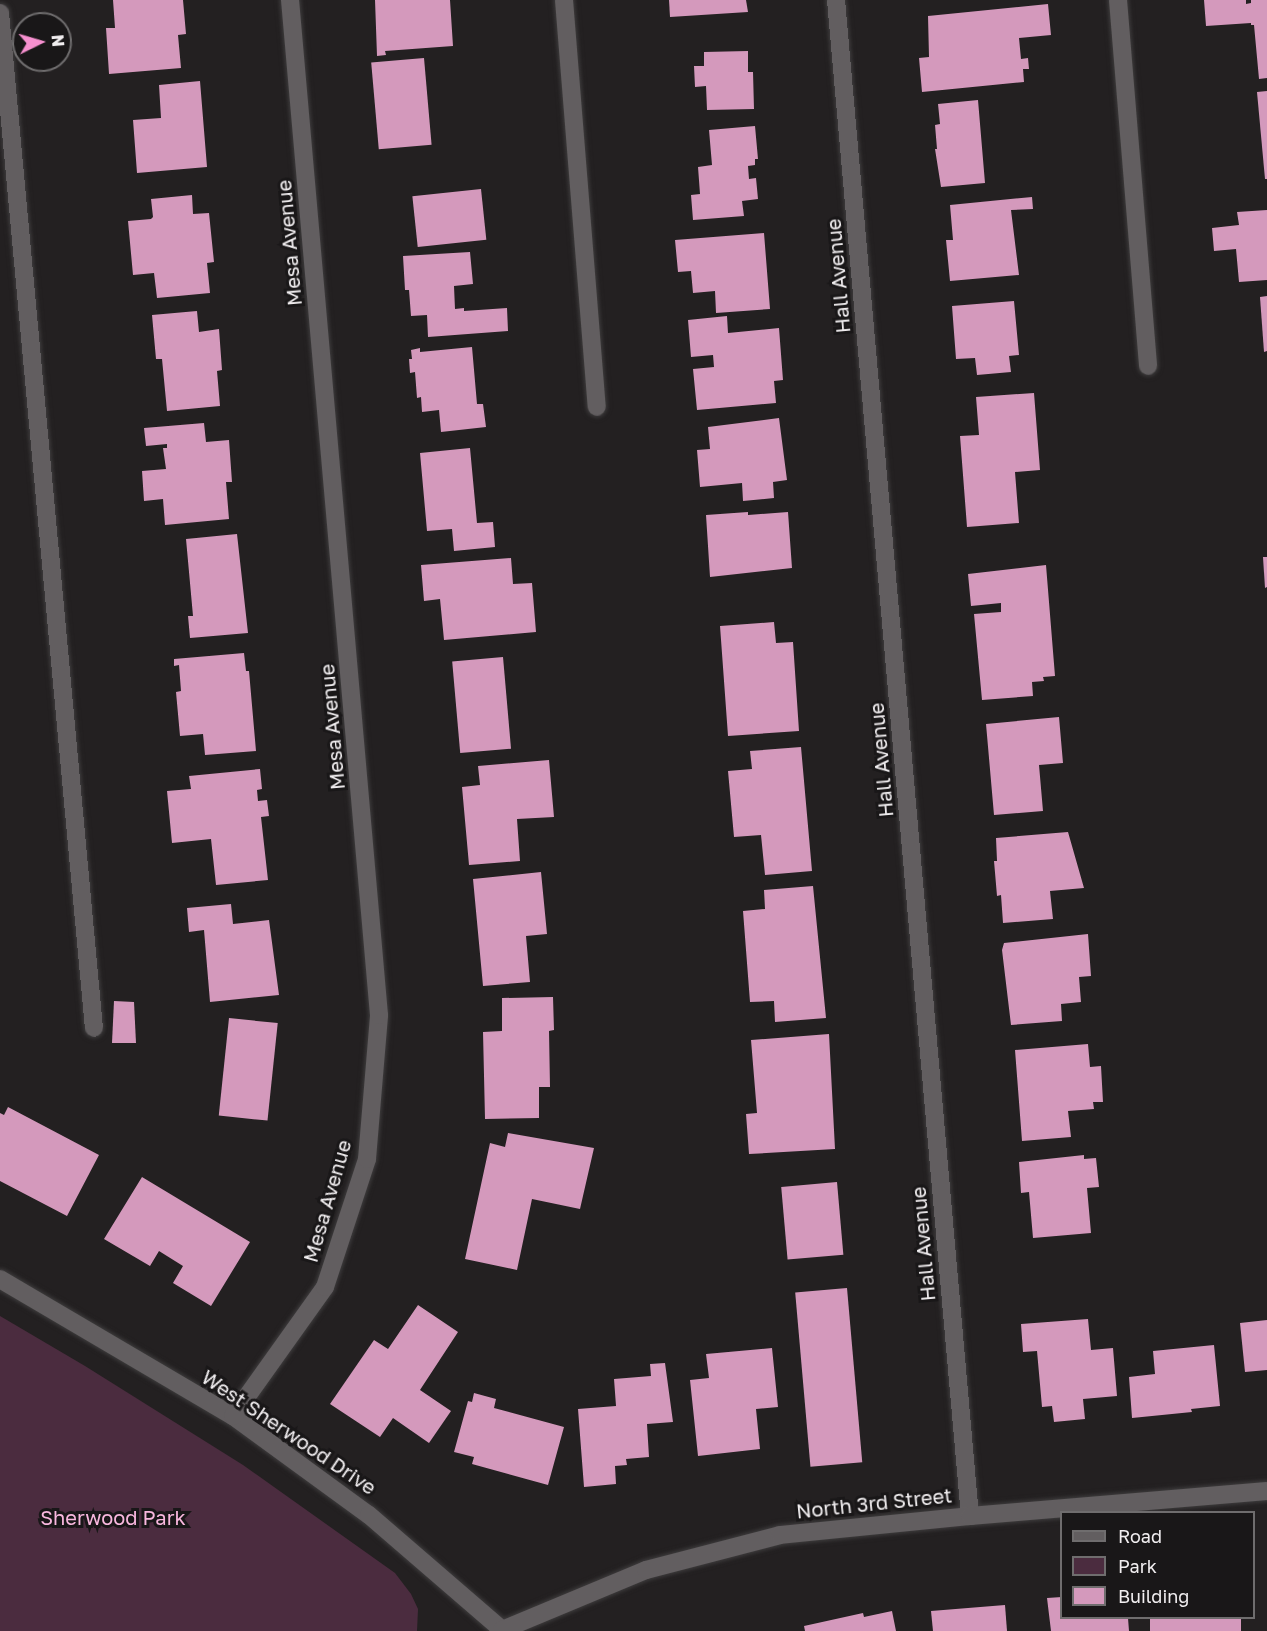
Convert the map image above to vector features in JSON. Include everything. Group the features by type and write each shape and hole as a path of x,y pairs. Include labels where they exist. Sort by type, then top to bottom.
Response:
{"street":[{"name":"Mesa Avenue","path":"233,1416 326,1287 367,1159 380,1015 290,0"},
{"path":"564,0 597,407"},
{"name":"Hall Avenue","path":"836,0 970,1516"},
{"path":"1118,0 1148,366"},
{"path":"0,13 94,1028"},
{"name":"West Sherwood Drive","path":"0,1279 233,1416 369,1515 502,1631"},
{"name":"North 3rd Street","path":"502,1631 646,1570 780,1535 970,1516 1267,1491"}],"green space":[{"name":"Sherwood Park","path":"0,1316 85,1366 243,1465 395,1573 411,1594 418,1609 417,1631 0,1631"}],"building":[{"path":"113,0 183,0 186,34 178,35 181,68 109,74 106,28 115,28"},
{"path":"375,0 450,0 453,46 385,51 386,55 377,56"},
{"path":"669,0 746,0 748,12 670,17"},
{"path":"1204,0 1246,0 1246,4 1251,3 1251,0 1267,0 1267,78 1259,79 1254,25 1251,23 1206,26"},
{"path":"1048,4 1051,35 1019,38 1021,59 1028,58 1029,69 1023,69 1024,82 922,92 919,58 929,57 928,16"},
{"path":"748,51 748,72 753,72 754,109 707,110 706,86 695,87 694,66 704,66 704,52"},
{"path":"424,58 432,145 379,149 371,63"},
{"path":"200,81 207,167 137,173 133,120 161,118 159,85"},
{"path":"1267,91 1267,179 1265,179 1257,92"},
{"path":"978,100 985,183 941,187 935,149 937,149 935,125 940,124 938,104"},
{"path":"755,126 758,159 755,159 755,165 748,166 749,179 756,178 758,199 742,201 744,216 693,220 691,195 700,194 698,167 712,165 709,130"},
{"path":"481,189 486,240 418,247 412,196"},
{"path":"192,195 193,214 209,213 214,262 207,263 210,293 157,298 154,273 133,275 128,221 151,219 153,217 151,199"},
{"path":"1032,197 1033,209 1011,210 1019,275 950,281 946,240 953,240 950,205"},
{"path":"1267,210 1267,280 1239,282 1236,249 1214,251 1212,228 1239,225 1237,212"},
{"path":"764,233 770,309 716,313 715,291 693,293 691,271 678,272 675,240"},
{"path":"470,252 473,284 454,286 455,309 464,308 464,311 507,308 508,331 428,337 427,315 411,316 409,290 405,290 403,256"},
{"path":"1267,296 1267,351 1264,352 1260,297"},
{"path":"1014,301 1019,355 1009,356 1011,372 977,375 975,358 956,359 952,306"},
{"path":"197,311 199,332 219,329 222,370 217,371 220,406 167,411 162,359 156,359 152,315"},
{"path":"727,316 728,333 779,328 783,380 774,381 776,403 697,410 693,369 714,367 713,355 691,357 688,320"},
{"path":"472,347 477,404 483,404 486,427 441,432 439,410 422,412 421,397 417,398 415,372 410,373 411,350 420,348 420,352"},
{"path":"1034,393 1040,470 1015,472 1019,523 967,527 960,436 979,435 976,397"},
{"path":"779,418 787,480 773,482 774,498 743,501 742,483 700,487 697,450 710,449 708,427"},
{"path":"204,423 206,442 229,440 232,482 226,482 229,519 165,525 163,499 144,501 142,471 166,469 163,448 167,448 167,444 146,446 144,428"},
{"path":"470,448 477,523 493,522 495,547 454,551 452,529 427,531 420,453"},
{"path":"748,512 748,515 788,512 792,568 710,577 706,515"},
{"path":"237,534 248,633 190,638 188,616 193,616 186,539"},
{"path":"1263,557 1267,557 1267,587 1265,588"},
{"path":"511,558 513,584 532,583 536,632 444,640 440,599 424,601 421,565"},
{"path":"1046,565 1055,676 1043,677 1044,681 1032,682 1033,696 982,700 974,614 1001,612 1001,603 971,606 968,574"},
{"path":"774,622 776,643 793,642 799,731 728,736 720,626"},
{"path":"244,653 246,671 249,671 256,751 205,755 203,734 180,736 176,692 181,691 179,665 174,666 174,659"},
{"path":"503,657 511,749 460,753 452,661"},
{"path":"1059,717 1063,763 1039,765 1043,811 994,815 986,724"},
{"path":"801,747 812,871 765,875 761,835 734,837 728,771 752,769 750,751"},
{"path":"549,760 554,817 517,819 520,861 469,865 462,787 480,785 478,766"},
{"path":"260,769 262,789 257,790 258,801 267,800 269,816 261,817 268,880 216,885 211,839 172,843 167,791 191,789 189,776"},
{"path":"1068,832 1084,888 1050,891 1053,919 1003,923 1001,895 997,896 994,861 997,861 996,838"},
{"path":"541,872 547,934 526,936 530,982 483,986 473,879"},
{"path":"813,886 826,1018 775,1022 774,1001 750,1002 743,911 765,909 764,890"},
{"path":"231,904 233,924 269,920 279,995 210,1002 204,930 189,932 187,908"},
{"path":"1088,934 1091,976 1079,977 1081,1002 1061,1004 1062,1021 1011,1025 1002,950 1004,943"},
{"path":"553,997 554,1030 549,1031 550,1087 539,1087 539,1118 485,1119 483,1032 502,1031 502,998"},
{"path":"114,1001 134,1002 136,1043 112,1043"},
{"path":"229,1018 278,1023 267,1121 219,1115"},
{"path":"829,1034 835,1149 749,1154 746,1114 757,1113 751,1040"},
{"path":"1088,1044 1090,1067 1101,1066 1103,1102 1093,1102 1094,1109 1068,1111 1071,1137 1022,1141 1015,1050"},
{"path":"8,1107 99,1155 67,1216 0,1181 0,1113 4,1115"},
{"path":"508,1133 594,1148 580,1209 532,1199 517,1270 465,1259 490,1143 505,1147"},
{"path":"1084,1155 1084,1159 1096,1158 1099,1187 1087,1188 1091,1233 1033,1238 1029,1192 1021,1193 1019,1162"},
{"path":"142,1177 250,1242 211,1306 173,1283 183,1266 159,1251 150,1266 104,1239"},
{"path":"837,1182 843,1255 788,1260 781,1187"},
{"path":"847,1288 862,1462 810,1467 795,1293"},
{"path":"418,1305 458,1332 420,1390 451,1411 429,1443 393,1418 380,1437 330,1404 374,1340 388,1349"},
{"path":"1088,1319 1091,1350 1113,1348 1117,1396 1083,1399 1085,1419 1054,1422 1052,1406 1042,1407 1037,1351 1023,1352 1021,1324"},
{"path":"1267,1320 1267,1370 1245,1372 1240,1323"},
{"path":"1214,1345 1220,1406 1191,1409 1192,1412 1132,1418 1129,1377 1155,1374 1153,1351"},
{"path":"772,1348 778,1407 756,1409 760,1449 698,1456 690,1380 709,1378 706,1354"},
{"path":"665,1363 673,1422 647,1424 649,1457 626,1459 627,1465 615,1466 616,1484 584,1487 578,1409 616,1406 614,1379 651,1376 650,1364"},
{"path":"474,1393 496,1399 494,1408 564,1427 548,1485 472,1464 474,1457 454,1452 468,1401 472,1402"},
{"path":"1060,1597 1060,1619 1128,1619 1129,1631 1051,1631 1047,1598"},
{"path":"1005,1605 1007,1631 933,1631 931,1611"},
{"path":"892,1611 896,1631 805,1631 804,1626 863,1613 864,1617"},
{"path":"1150,1619 1241,1619 1241,1631 1150,1631"}]}
